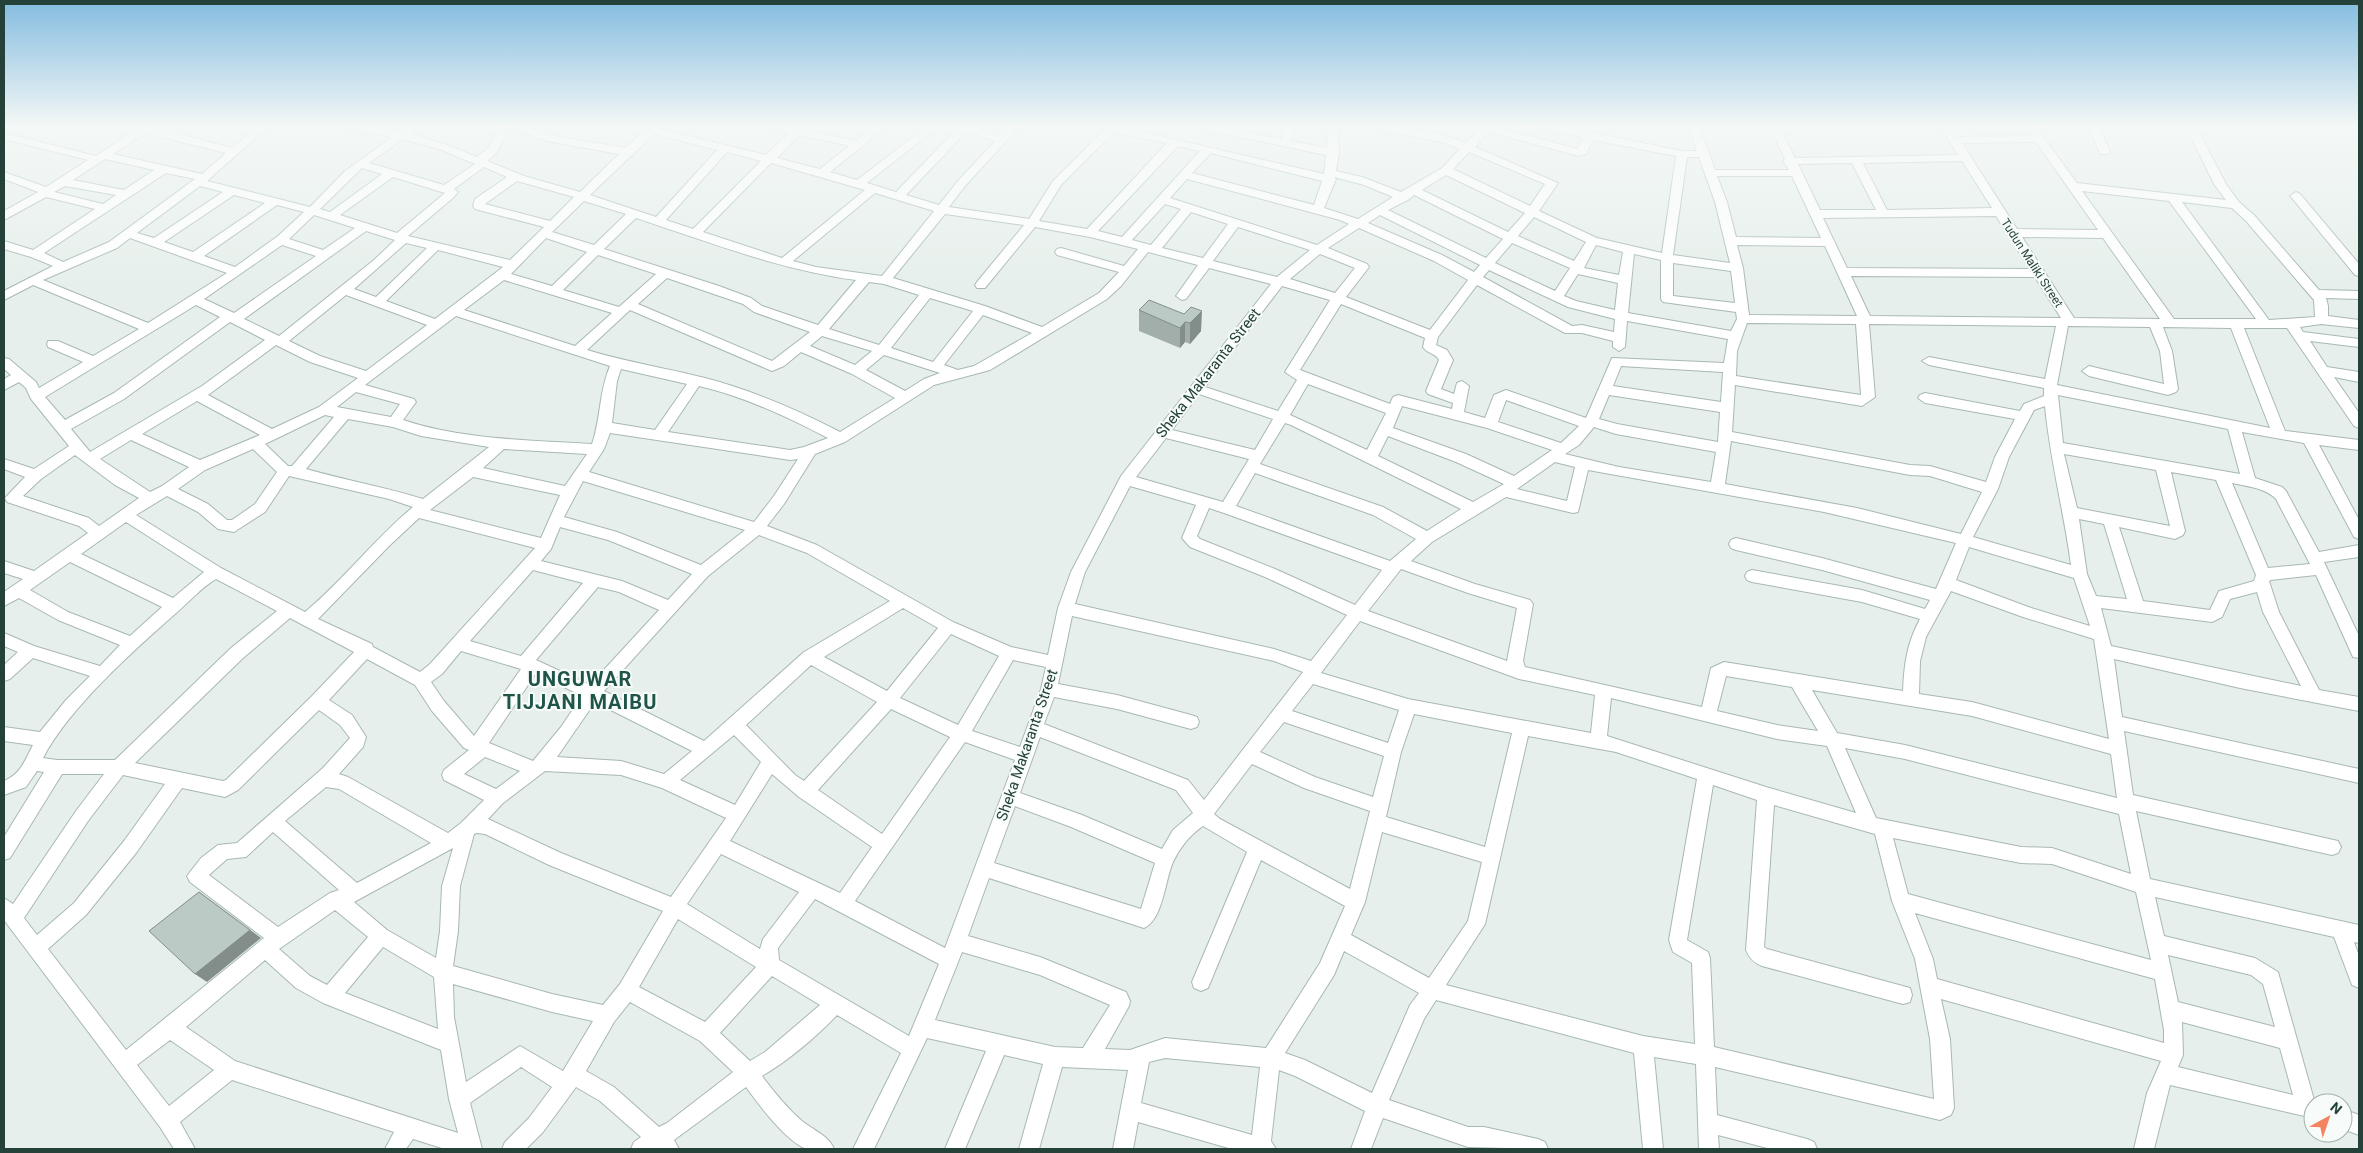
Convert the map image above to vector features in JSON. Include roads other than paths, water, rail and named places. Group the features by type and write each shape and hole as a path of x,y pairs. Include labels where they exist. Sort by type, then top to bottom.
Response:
{"street":[{"path":"18,181 46,192 107,208"},
{"path":"35,254 146,181"},
{"path":"6,293 62,266 96,254 113,245 200,181"},
{"path":"203,181 230,192 313,211 401,238 513,265"},
{"path":"36,396 149,328 280,240 313,211 321,200 343,181"},
{"path":"332,216 380,181"},
{"path":"89,459 197,395 278,340 392,251 401,238 450,196 452,192 420,181"},
{"path":"446,189 457,181"},
{"path":"509,181 479,202 478,206 549,230 596,250 747,301 758,309 954,373"},
{"path":"532,181 784,263 816,271 885,280 981,309 1042,332"},
{"path":"4,600 125,515 150,498 167,490 200,466 255,443 324,410 502,275 598,181"},
{"path":"659,221 695,181"},
{"path":"695,233 746,181"},
{"path":"848,181 942,210 1090,233 1279,282 1294,284 1338,298 1432,336"},
{"path":"859,184 863,181"},
{"path":"898,197 913,181"},
{"path":"885,280 964,181"},
{"path":"981,285 1032,223 1059,181"},
{"path":"1090,233 1138,181"},
{"path":"1125,241 1181,181"},
{"path":"1209,181 1318,209 1358,223 1426,252 1570,330 1585,330 1620,338"},
{"path":"1318,209 1328,181"},
{"path":"1363,181 1410,194 1577,268 1624,280"},
{"name":"Sheka Makaranta Street","path":"863,1149 913,1049 950,960 1049,689 1066,608 1078,572 1093,540 1126,480 1195,388 1279,282 1318,249 1430,181"},
{"path":"1468,181 1593,241 1629,251 1737,268"},
{"path":"1461,401 1433,391 1446,360 1442,353 1429,347 1432,336 1476,278 1533,212 1552,182 1549,181"},
{"path":"1670,325 1667,300 1667,258 1678,181"},
{"path":"1714,181 1737,268 1742,313 1735,336 1729,374 1724,442 1717,488"},
{"path":"1799,181 1865,319"},
{"path":"1867,181 1883,213"},
{"name":"Tudun Maliki Street","path":"1980,181 2039,273 2067,322"},
{"path":"2069,181 2170,323"},
{"path":"2218,181 2235,205 2250,218 2316,294 2322,306 2321,320"},
{"path":"5,214 62,182 127,194"},
{"path":"2073,186 2235,205"},
{"path":"784,263 873,189"},
{"path":"155,243 230,192"},
{"path":"2296,196 2358,269"},
{"path":"2174,199 2265,323"},
{"path":"1164,200 1318,249 1363,267 1363,270 1338,298 1292,372 1393,410"},
{"path":"194,257 274,202"},
{"path":"605,427 790,455 809,452 840,438 940,377 954,373 972,372 985,367 1103,296 1117,283 1126,270 1188,208"},
{"path":"1380,210 1532,286 1593,310 1735,336"},
{"path":"1814,214 2000,212"},
{"path":"554,291 634,213"},
{"path":"1182,296 1235,222"},
{"path":"63,427 119,396 364,227"},
{"path":"2013,233 2107,234"},
{"path":"128,234 235,271"},
{"path":"280,240 326,255"},
{"path":"1558,296 1593,241"},
{"path":"1731,241 1828,242"},
{"path":"4,245 35,254 62,266"},
{"path":"378,302 437,246"},
{"path":"984,868 1144,920 1148,915 1164,858 1189,824 1202,816 1395,565 1427,538 1510,487 1574,441 1590,422 1617,361 1624,280 1629,251"},
{"path":"1061,252 1126,270"},
{"path":"1843,272 2039,273"},
{"path":"577,351 666,273"},
{"path":"502,275 554,291 625,308 772,366 779,363 821,330 866,277"},
{"path":"32,280 149,328"},
{"path":"344,290 436,324"},
{"path":"857,371 883,349 928,292"},
{"path":"2316,294 2359,295"},
{"path":"194,299 316,359 367,376"},
{"path":"1667,300 1742,313 1865,319 2291,324 2321,320 2359,324"},
{"path":"936,367 981,309"},
{"path":"454,311 617,364 696,381 753,399 806,420 840,438"},
{"path":"1617,361 1729,374 1866,400 1868,397 1861,327 1865,319"},
{"path":"2067,322 2051,391 2056,447 2071,512 2080,574 2091,601 2102,643 2130,831 2172,1010 2174,1030 2173,1055 2157,1093 2144,1149"},
{"path":"2089,371 2168,390 2171,389 2166,351 2155,323"},
{"path":"2236,323 2280,435"},
{"path":"2291,324 2359,423"},
{"path":"2300,336 2359,342"},
{"path":"53,344 92,361"},
{"path":"801,346 857,371 905,397"},
{"path":"1929,361 2051,391 2135,404 2234,427 2359,445"},
{"path":"4,362 31,385 36,396 63,427 76,448 89,459 150,498"},
{"path":"421,680 436,669 546,545 555,521 570,492 597,450 605,427 610,381 617,364"},
{"path":"2325,372 2359,377"},
{"path":"4,385 19,376"},
{"path":"1227,508 1305,378"},
{"path":"658,435 696,381"},
{"path":"1458,416 1462,386"},
{"path":"354,387 409,402 394,422"},
{"path":"1195,388 1281,417 1370,457 1473,508"},
{"path":"1605,390 1726,408"},
{"path":"1911,699 1912,661 1918,638 1939,596 1948,583 1966,539 1991,489 2002,457 2023,416 2029,406 2051,391"},
{"path":"197,395 272,435"},
{"path":"1490,424 1499,398 1506,395 1616,429 1724,442 1910,470 1930,471 1991,489"},
{"path":"1925,398 2023,416"},
{"path":"1370,457 1385,430 1398,400 1400,400 1490,424 1582,464 1824,506 1966,539 2080,574"},
{"path":"324,410 394,422 421,431 501,444 597,450"},
{"path":"167,490 203,508 223,525 234,526 260,508 290,471 344,414"},
{"path":"2234,427 2249,481"},
{"path":"1385,430 1461,458 1510,487 1573,508 1582,464"},
{"path":"1161,432 1255,462 1378,511 1427,538"},
{"path":"130,434 200,466"},
{"path":"2309,439 2359,533"},
{"path":"255,443 290,471 339,484 390,494 421,509 546,545"},
{"path":"306,620 360,569 394,532 501,444"},
{"path":"2056,447 2249,481 2276,491 2281,495 2318,564 2359,652"},
{"path":"76,448 36,475 12,498 84,522 98,534"},
{"path":"124,1063 170,1028 271,943 336,898 356,893 450,841 467,829 497,798 538,766 567,732 594,692 703,572 757,528 779,500 809,452"},
{"path":"4,464 36,475"},
{"path":"2071,512 2178,532 2162,466"},
{"path":"470,471 570,492"},
{"path":"580,475 757,528 812,549 948,626 1009,653 1055,663"},
{"path":"2222,477 2263,580 2275,620 2314,695"},
{"path":"1126,480 1227,508 1395,565 1526,604 1515,661 1519,672"},
{"path":"1204,502 1189,538 1190,540 1270,573 1358,614 1519,672 1604,690 1777,732 1905,752 2126,804 2332,847"},
{"path":"125,515 216,572 421,680 438,706 470,743 538,766 621,768 666,782 738,815"},
{"path":"2110,520 2137,607"},
{"path":"555,521 582,526 634,542 703,572"},
{"path":"1736,544 1822,564 1939,596"},
{"path":"2091,601 2212,616 2217,613 2224,595 2263,580 2359,551"},
{"path":"68,554 174,606"},
{"path":"531,564 642,594 670,608"},
{"path":"4,567 35,577"},
{"path":"4,788 20,782 26,775 44,740 72,705 102,673 132,643 206,578 216,572"},
{"path":"1752,576 1862,596 1929,616"},
{"path":"497,798 450,775 480,747 529,664 594,581"},
{"path":"1948,583 2102,643 2314,695 2357,708"},
{"path":"18,590 63,616 132,643"},
{"path":"666,782 734,725 810,657 902,601"},
{"path":"1066,608 1274,655 1312,673 1408,706 1598,740 1766,795 1876,826 2022,855 2052,856 2144,886 2359,934"},
{"path":"185,1149 167,1120 9,912 119,767 237,653 289,610"},
{"path":"805,792 889,700 948,626"},
{"path":"4,639 30,651 102,673"},
{"path":"459,644 529,664 594,692 599,698 705,749"},
{"path":"31,763 57,767 119,767 225,789 232,785 318,701 366,650"},
{"path":"4,674 30,651"},
{"path":"843,904 961,734 1009,653"},
{"path":"810,657 889,700 961,734 1024,756"},
{"path":"1708,716 1717,673 1720,670 1972,709 2119,749"},
{"path":"1340,939 1432,990 1643,1046 1728,1059 1940,1110 1944,1108 1940,1039 1924,959 1901,901 1876,826 1834,740 1798,682"},
{"path":"1049,689 1117,702 1191,722"},
{"path":"1598,740 1604,690"},
{"path":"318,701 346,720 358,737 358,742 323,779 240,851 224,851 207,864 196,876 271,943 303,982 330,996 450,1044"},
{"path":"1130,1110 1262,1149 1271,1058 1318,983 1356,902 1393,752 1408,706"},
{"path":"1282,714 1393,752"},
{"path":"2115,722 2359,776"},
{"path":"734,725 770,762 805,792 884,845"},
{"path":"1361,1149 1377,1106 1418,1012 1476,924 1522,726"},
{"path":"1036,728 1182,785 1189,791 1202,816 1214,825 1356,902"},
{"path":"4,734 44,740"},
{"path":"1249,755 1378,815 1492,857"},
{"path":"512,1149 536,1125 569,1079 607,1015 627,991 675,907 738,815 770,762"},
{"path":"4,852 57,767"},
{"path":"1706,775 1678,940 1679,946 1701,958 1709,1149"},
{"path":"36,948 80,909 130,846 179,778"},
{"path":"323,779 342,782 442,840 450,841"},
{"path":"1766,795 1758,883 1755,950 1757,953 1762,957 1902,995"},
{"path":"1010,797 1076,821 1164,858"},
{"path":"273,821 356,893"},
{"path":"467,829 477,825 487,827 555,859 675,907 913,1049"},
{"path":"467,829 451,886 449,931 443,972 445,1017 459,1100 472,1148"},
{"path":"718,844 843,904 950,960"},
{"path":"1201,982 1258,848"},
{"path":"708,1034 770,965 769,945 812,889"},
{"path":"336,898 381,936 443,972 552,1003 607,1015"},
{"path":"1901,901 2163,972"},
{"path":"2340,930 2359,978"},
{"path":"330,996 381,936"},
{"path":"957,942 1007,955 1085,983 1119,999 1121,1002 1120,1006 1089,1057"},
{"path":"2157,943 2255,967 2271,978 2304,1093"},
{"path":"1929,986 2173,1055"},
{"path":"627,991 708,1034 748,1073 769,1102 789,1122 824,1149"},
{"path":"641,1149 663,1143 674,1130 748,1073 772,1059 810,1028 835,1003"},
{"path":"2172,1010 2288,1040"},
{"path":"923,1027 1055,1057 1130,1060 1165,1048 1271,1058 1298,1067 1377,1106 1468,1136 1492,1138 1538,1149"},
{"path":"170,1028 230,1069 472,1148"},
{"path":"955,1149 999,1044"},
{"path":"1643,1046 1653,1149"},
{"path":"459,1100 520,1056 607,1094 663,1143"},
{"path":"1123,1149 1140,1056"},
{"path":"1029,1149 1055,1057"},
{"path":"167,1120 230,1069"},
{"path":"2166,1074 2303,1107"},
{"path":"1708,1122 1807,1149"},
{"path":"395,1149 409,1126"}],"district":[{"name":"UNGUWAR TIJJANI MAIBU","path":"580,690"}]}
